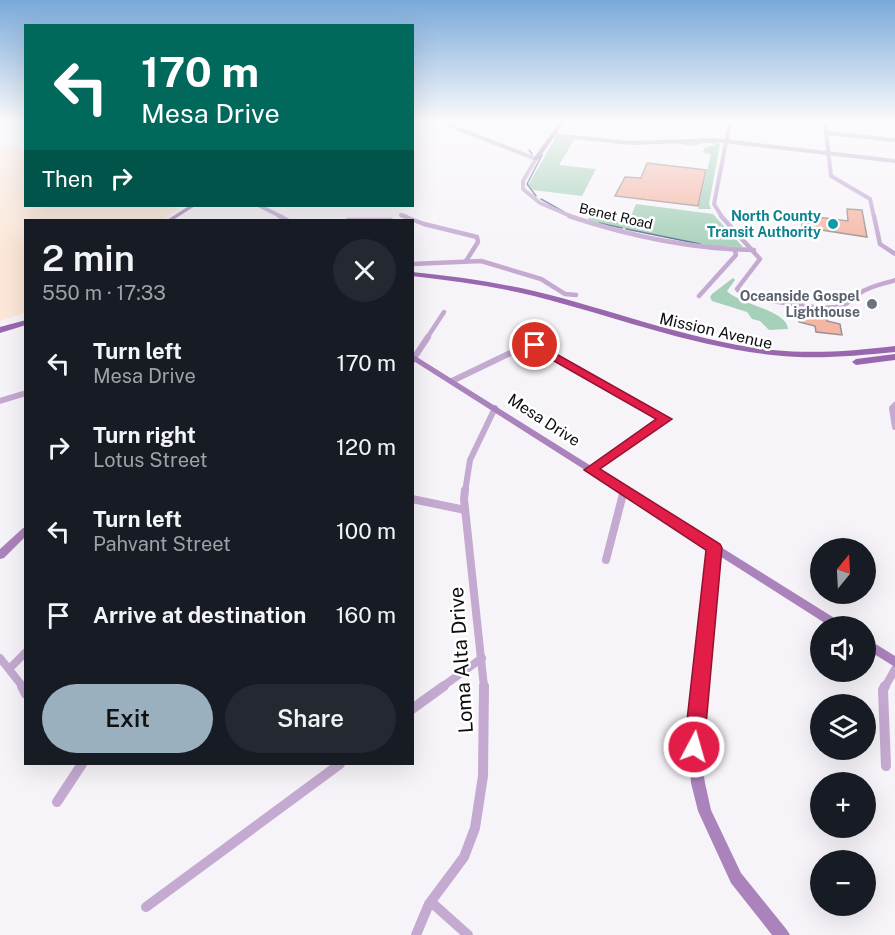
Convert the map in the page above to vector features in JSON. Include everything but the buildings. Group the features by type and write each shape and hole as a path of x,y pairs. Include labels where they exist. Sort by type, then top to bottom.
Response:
{"main road":[{"name":"Mission Avenue","path":"414,274 472,280 538,291 695,339 756,352 835,357 895,349"},
{"name":"Mission Avenue","path":"538,291 549,301 663,336 736,355 767,360 815,363 865,362 895,357"},
{"path":"0,324 24,318"},
{"path":"0,330 24,323"}],"street":[{"name":"Benet Road","path":"532,166 523,181 523,189 568,218 710,249 754,250"},
{"path":"721,166 714,204 717,213 760,259 737,289 750,298 835,308 848,304 866,290 895,280"},
{"path":"830,166 831,176 870,199 880,244 895,254"},
{"path":"171,219 188,207"},
{"path":"262,207 285,219"},
{"path":"401,215 411,219"},
{"path":"414,220 477,237 478,242 466,261"},
{"path":"699,296 736,255 735,251"},
{"path":"414,264 466,261 498,266 547,282 565,294 576,295"},
{"path":"538,291 547,282"},
{"path":"414,357 444,312"},
{"path":"452,381 528,344 535,345 661,414 665,419 664,422 591,470"},
{"name":"Mesa Drive","path":"414,359 822,616"},
{"path":"0,401 24,394"},
{"path":"895,405 892,408 895,427"},
{"name":"Loma Alta Drive","path":"416,935 431,902 464,857 475,828 483,776 486,703 465,510 465,479 470,460 495,408"},
{"path":"606,560 624,490"},
{"path":"414,499 465,510"},
{"path":"0,555 24,532"},
{"path":"714,548 694,747 698,783 705,811 736,878 782,935"},
{"path":"876,650 895,662"},
{"path":"10,668 24,654"},
{"path":"0,658 10,668 24,691"},
{"path":"414,708 482,658"},
{"path":"886,766 883,690 895,669"},
{"path":"57,802 81,765"},
{"path":"146,907 339,765"},
{"path":"431,902 468,935"}],"shaded area":[{"path":"4,166 24,166 24,207 179,208 163,219 24,219 24,313 0,321 0,168"}],"green space":[{"path":"539,166 596,169 582,196 533,190 528,185"},
{"path":"708,166 716,166 709,204 711,209 698,209"},
{"path":"636,204 713,214 743,247 709,246 587,221 590,216 629,221"},
{"path":"733,278 735,280 727,291 741,300 780,317 786,322 788,329 769,330 760,321 752,319 747,312 712,301 710,297 712,294"}],"waterway":[{"path":"536,166 527,184 536,196"},
{"path":"541,199 564,212"},
{"path":"599,223 622,228"},
{"path":"626,229 700,244"}],"place":[{"name":"North County Transit Authority","path":"833,224"},
{"name":"Oceanside Gospel Lighthouse","path":"872,304"}],"route":[{"path":"535,345 661,414 665,419 664,422 591,470 714,548 694,747"}]}
